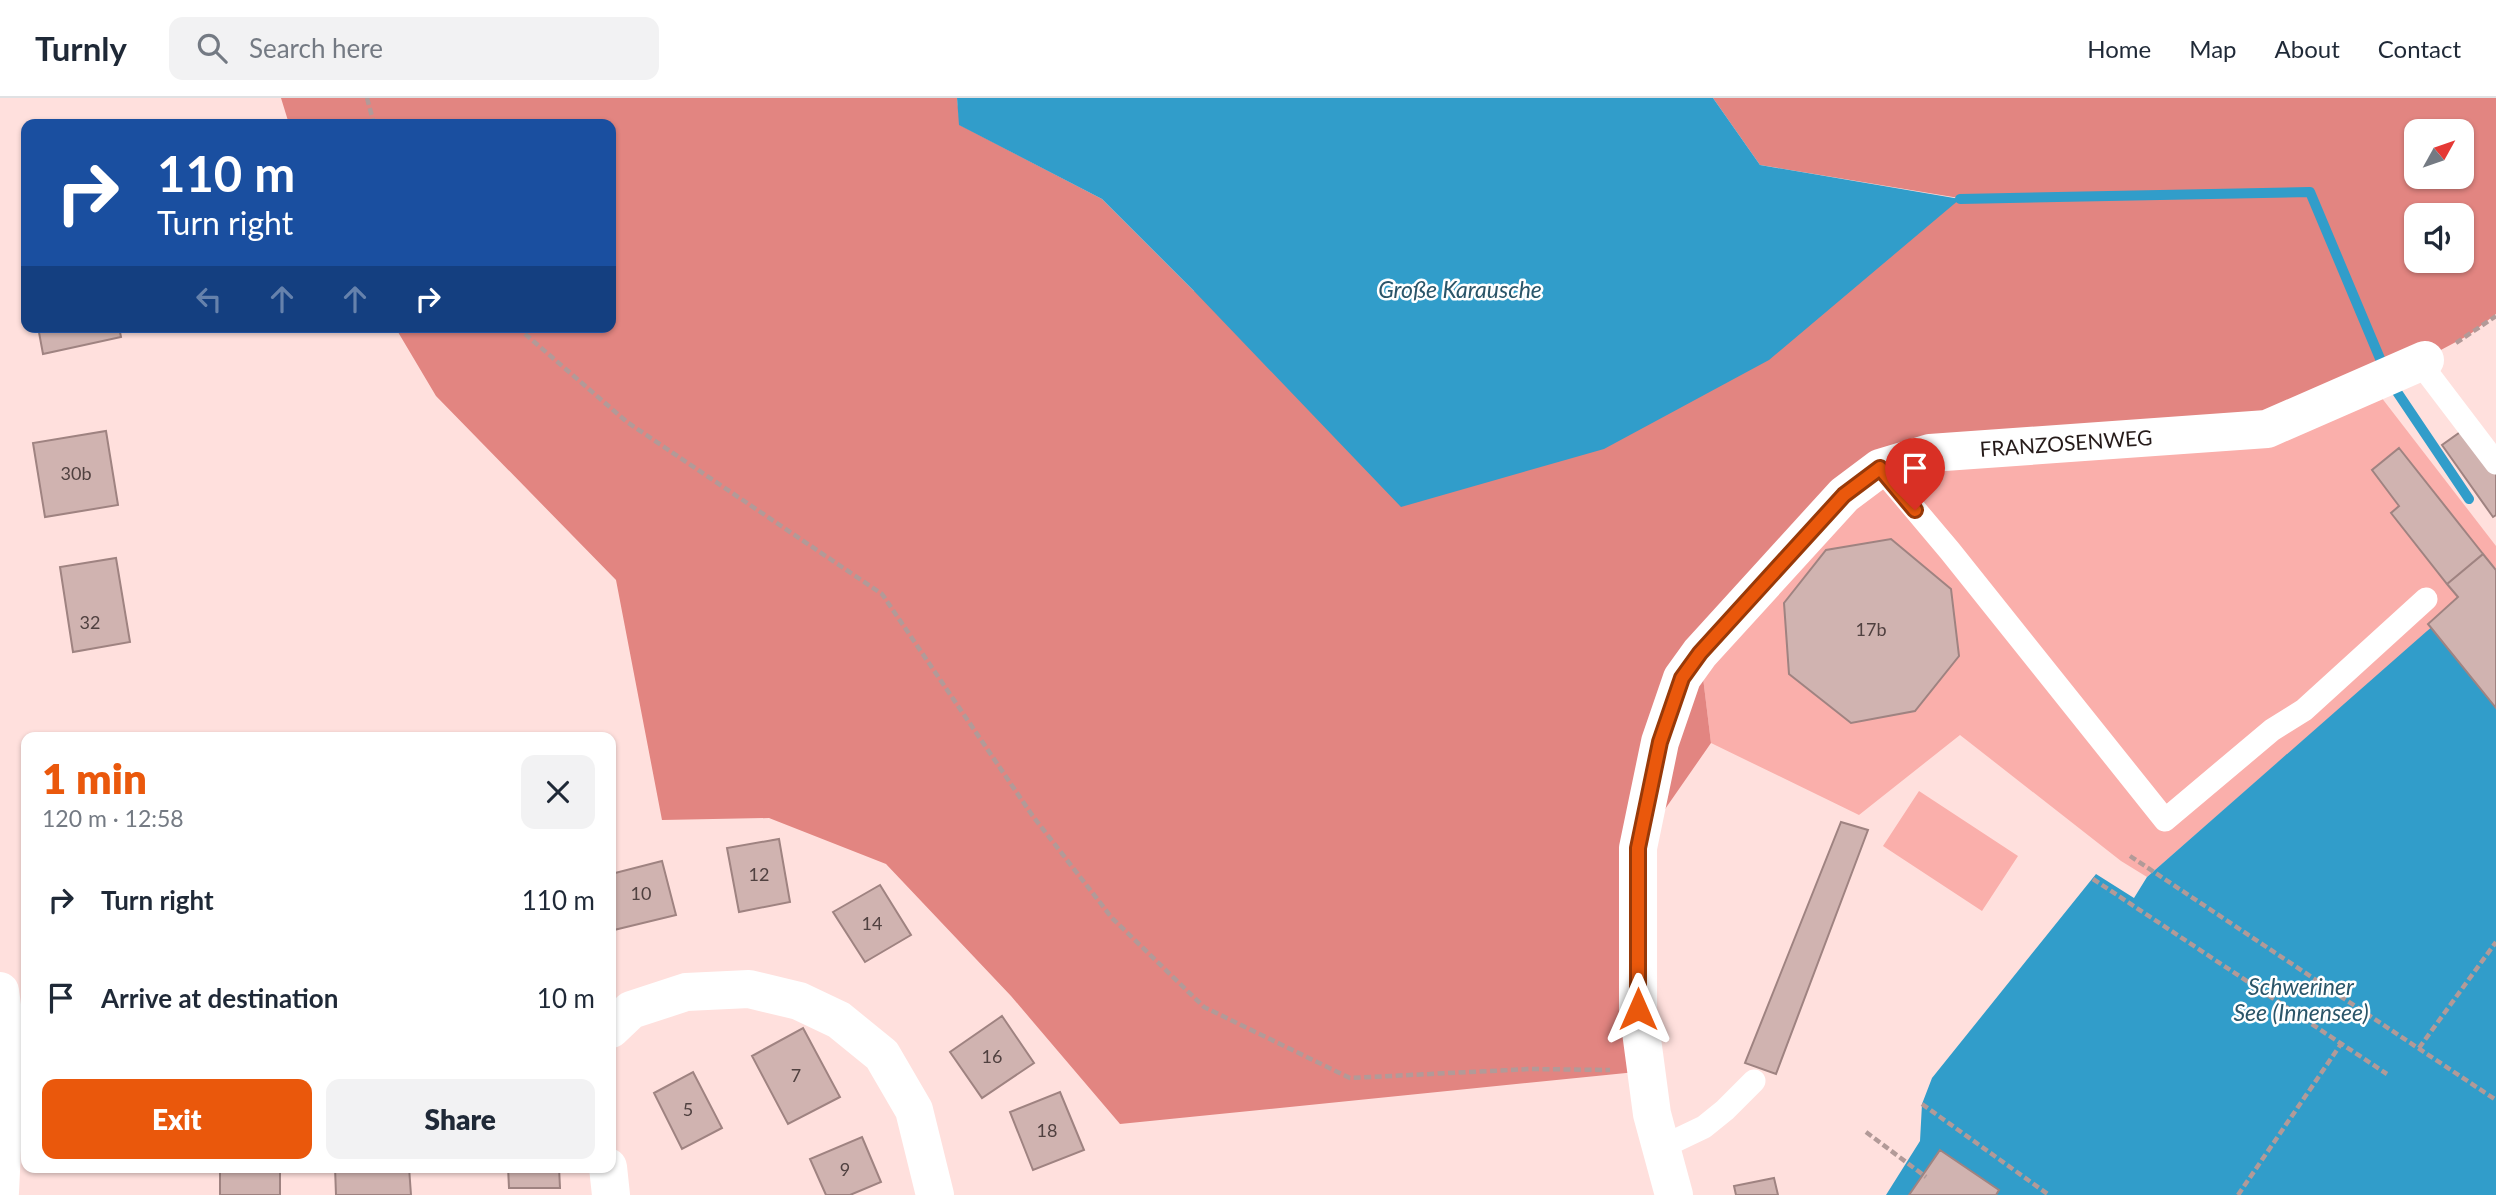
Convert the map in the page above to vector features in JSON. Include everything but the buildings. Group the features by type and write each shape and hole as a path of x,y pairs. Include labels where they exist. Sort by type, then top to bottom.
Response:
{"street":[{"name":"FRANZOSENWEG","path":"1674,1195 1660,1148 1638,1009 1638,848 1660,742 1682,678 1700,653 1844,495 1880,468 1930,453 2267,429 2403,370"},
{"path":"616,1024 631,1010 686,992 748,989 799,1001 839,1020 882,1055 914,1110 934,1195"},
{"path":"0,991 7,1043 0,1192"},
{"path":"609,1173 611,1195"}],"lane":[{"path":"2403,370 2496,463"},
{"path":"1880,468 1950,551 2165,820 2272,730 2304,710 2426,599"},
{"path":"1660,1148 1704,1127 1754,1081"}],"path":[{"path":"367,98 373,119"},
{"path":"2403,370 2469,335 2496,316"},
{"path":"524,333 627,422 882,594 1032,815 1096,898 1112,918 1204,1007 1350,1078 1530,1069 1646,1070"},
{"path":"2130,856 2496,1100"},
{"path":"2093,879 2387,1074"},
{"path":"2419,1048 2496,942"},
{"path":"2238,1195 2340,1044"},
{"path":"1922,1104 2049,1195"},
{"path":"1866,1132 1926,1177"}],"shaded area":[{"path":"281,98 957,98 960,125 1102,199 1194,291 1959,198 1760,165 1713,98 2496,98 2496,314 2469,335 2422,360 2267,429 1930,453 1844,495 1700,653 1711,743 1638,848 1646,1071 1120,1124 1011,996 886,864 769,818 662,820 616,580 436,396 399,333 616,333 616,119 287,119"},
{"path":"2371,384 2496,546 2496,572 2147,877 2121,861 1960,735 1859,815 1711,743 1700,653 1844,495 1930,453"},
{"path":"1919,791 2018,856 1982,911 1883,846"}],"water":[{"name":"Große Karausche","path":"957,98 1713,98 1760,165 1960,199 1769,360 1604,449 1401,507 1102,199 959,125"},
{"name":"Schweriner See (Innensee)","path":"2496,575 2496,1195 1886,1195 1920,1141 1922,1104 1932,1078 2096,874 2134,898 2147,877 2427,631"}],"waterway":[{"path":"1960,199 2310,192 2389,380 2469,499"}],"route":[{"path":"1638,1009 1638,848 1660,742 1682,678 1700,653 1844,495 1880,468 1915,510"}]}
